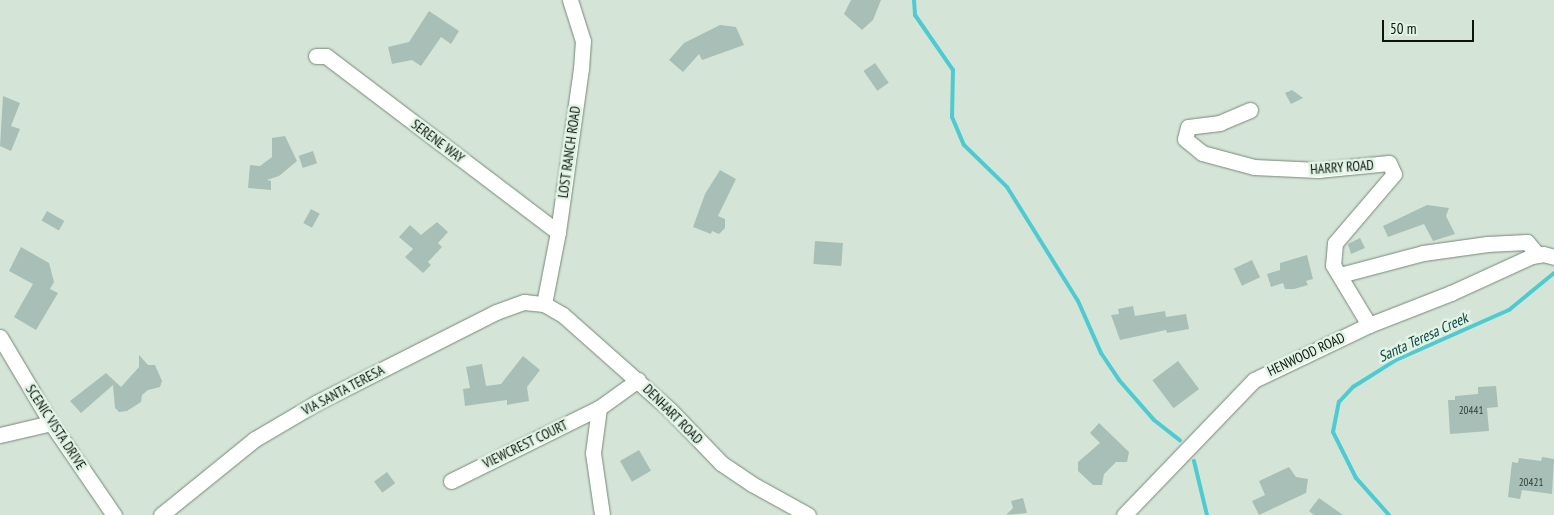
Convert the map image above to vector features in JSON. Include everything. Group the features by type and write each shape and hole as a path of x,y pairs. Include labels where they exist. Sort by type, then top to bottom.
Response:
{"street":[{"name":"LOST RANCH ROAD","path":"544,304 558,232 583,41 570,0"},
{"name":"SERENE WAY","path":"316,56 326,56 558,232"},
{"name":"HARRY ROAD","path":"1250,110 1220,122 1188,127 1184,139 1202,153 1254,167 1318,170 1389,163 1394,174 1335,243 1333,265 1369,324"},
{"path":"1340,275 1423,253 1487,244 1527,242 1544,256"},
{"name":"HENWOOD ROAD","path":"1124,515 1254,380 1369,324 1544,256"},
{"name":"VIA SANTA TERESA","path":"161,515 255,439 316,403 496,312 524,302 544,304"},
{"name":"DENHART ROAD","path":"544,304 570,321 638,380 721,463 752,484 808,515"},
{"name":"SCENIC VISTA DRIVE","path":"0,337 51,423 114,515"},
{"name":"VIEWCREST COURT","path":"451,481 599,408 638,380"},
{"path":"599,408 593,453 602,515"},
{"path":"0,435 51,423"}],"building":[{"path":"851,0 881,0 873,20 862,30 844,14"},
{"path":"429,11 459,31 451,44 441,37 421,66 412,60 392,64 388,47 409,42"},
{"path":"720,25 736,27 744,45 702,60 699,54 683,72 669,60 684,43"},
{"path":"875,63 889,83 877,91 864,71"},
{"path":"1292,90 1303,98 1291,104 1285,93"},
{"path":"3,96 20,103 11,126 20,129 11,151 0,146"},
{"path":"285,136 297,161 279,176 267,180 271,181 271,190 248,188 250,165 260,166 272,157 272,138"},
{"path":"313,151 317,163 303,168 299,156"},
{"path":"720,170 736,179 718,216 725,219 725,228 719,234 712,231 711,234 693,227 705,194"},
{"path":"1427,205 1449,208 1446,216 1455,234 1433,241 1424,224 1388,237 1383,226"},
{"path":"311,209 320,214 312,228 303,223"},
{"path":"47,211 64,221 59,231 42,221"},
{"path":"437,222 448,232 438,243 442,247 428,262 431,265 423,273 405,257 413,249 399,237 410,225 421,235"},
{"path":"1360,238 1365,248 1351,254 1348,244"},
{"path":"815,241 843,243 841,266 813,264"},
{"path":"21,247 49,263 54,282 50,289 58,293 36,330 14,317 33,284 9,271"},
{"path":"1307,255 1313,279 1306,281 1308,285 1294,289 1285,289 1283,283 1271,287 1267,274 1280,270 1280,263"},
{"path":"1252,260 1260,277 1242,286 1234,268"},
{"path":"1133,306 1135,316 1165,311 1166,317 1186,314 1189,329 1167,333 1166,330 1120,340 1111,315 1119,314 1118,309"},
{"path":"139,355 148,365 155,365 162,381 160,387 148,390 142,395 141,402 127,411 119,412 115,408 113,385 81,413 70,401 106,373 121,387 139,367"},
{"path":"523,356 540,370 527,387 529,401 507,405 507,400 465,406 463,389 470,388 466,367 482,364 486,386 501,384"},
{"path":"1178,361 1199,389 1174,408 1152,380"},
{"path":"1496,386 1498,407 1487,408 1489,431 1450,434 1448,400 1455,400 1455,396 1478,394 1478,387"},
{"path":"1099,423 1129,452 1127,462 1116,462 1104,474 1102,485 1093,485 1078,471 1078,462 1100,443 1090,433"},
{"path":"639,450 651,471 632,482 620,461"},
{"path":"1542,457 1554,459 1552,494 1522,490 1520,499 1508,497 1512,462 1518,463 1519,458 1541,461"},
{"path":"1289,467 1296,477 1308,479 1306,493 1259,515 1252,501 1265,495 1259,481"},
{"path":"387,472 395,483 382,493 374,481"},
{"path":"1023,498 1027,513 1006,515 1013,508 1011,501"},
{"path":"1319,498 1343,515 1314,515 1309,511"}],"waterway":[{"path":"914,0 915,15 953,70 952,117 964,145 1007,187 1078,301 1101,353 1119,380 1154,420 1180,440"},
{"name":"Santa Teresa Creek","path":"1389,515 1356,478 1333,432 1339,402 1353,387 1396,360 1509,310 1554,273"},
{"path":"1194,461 1207,515"}]}
